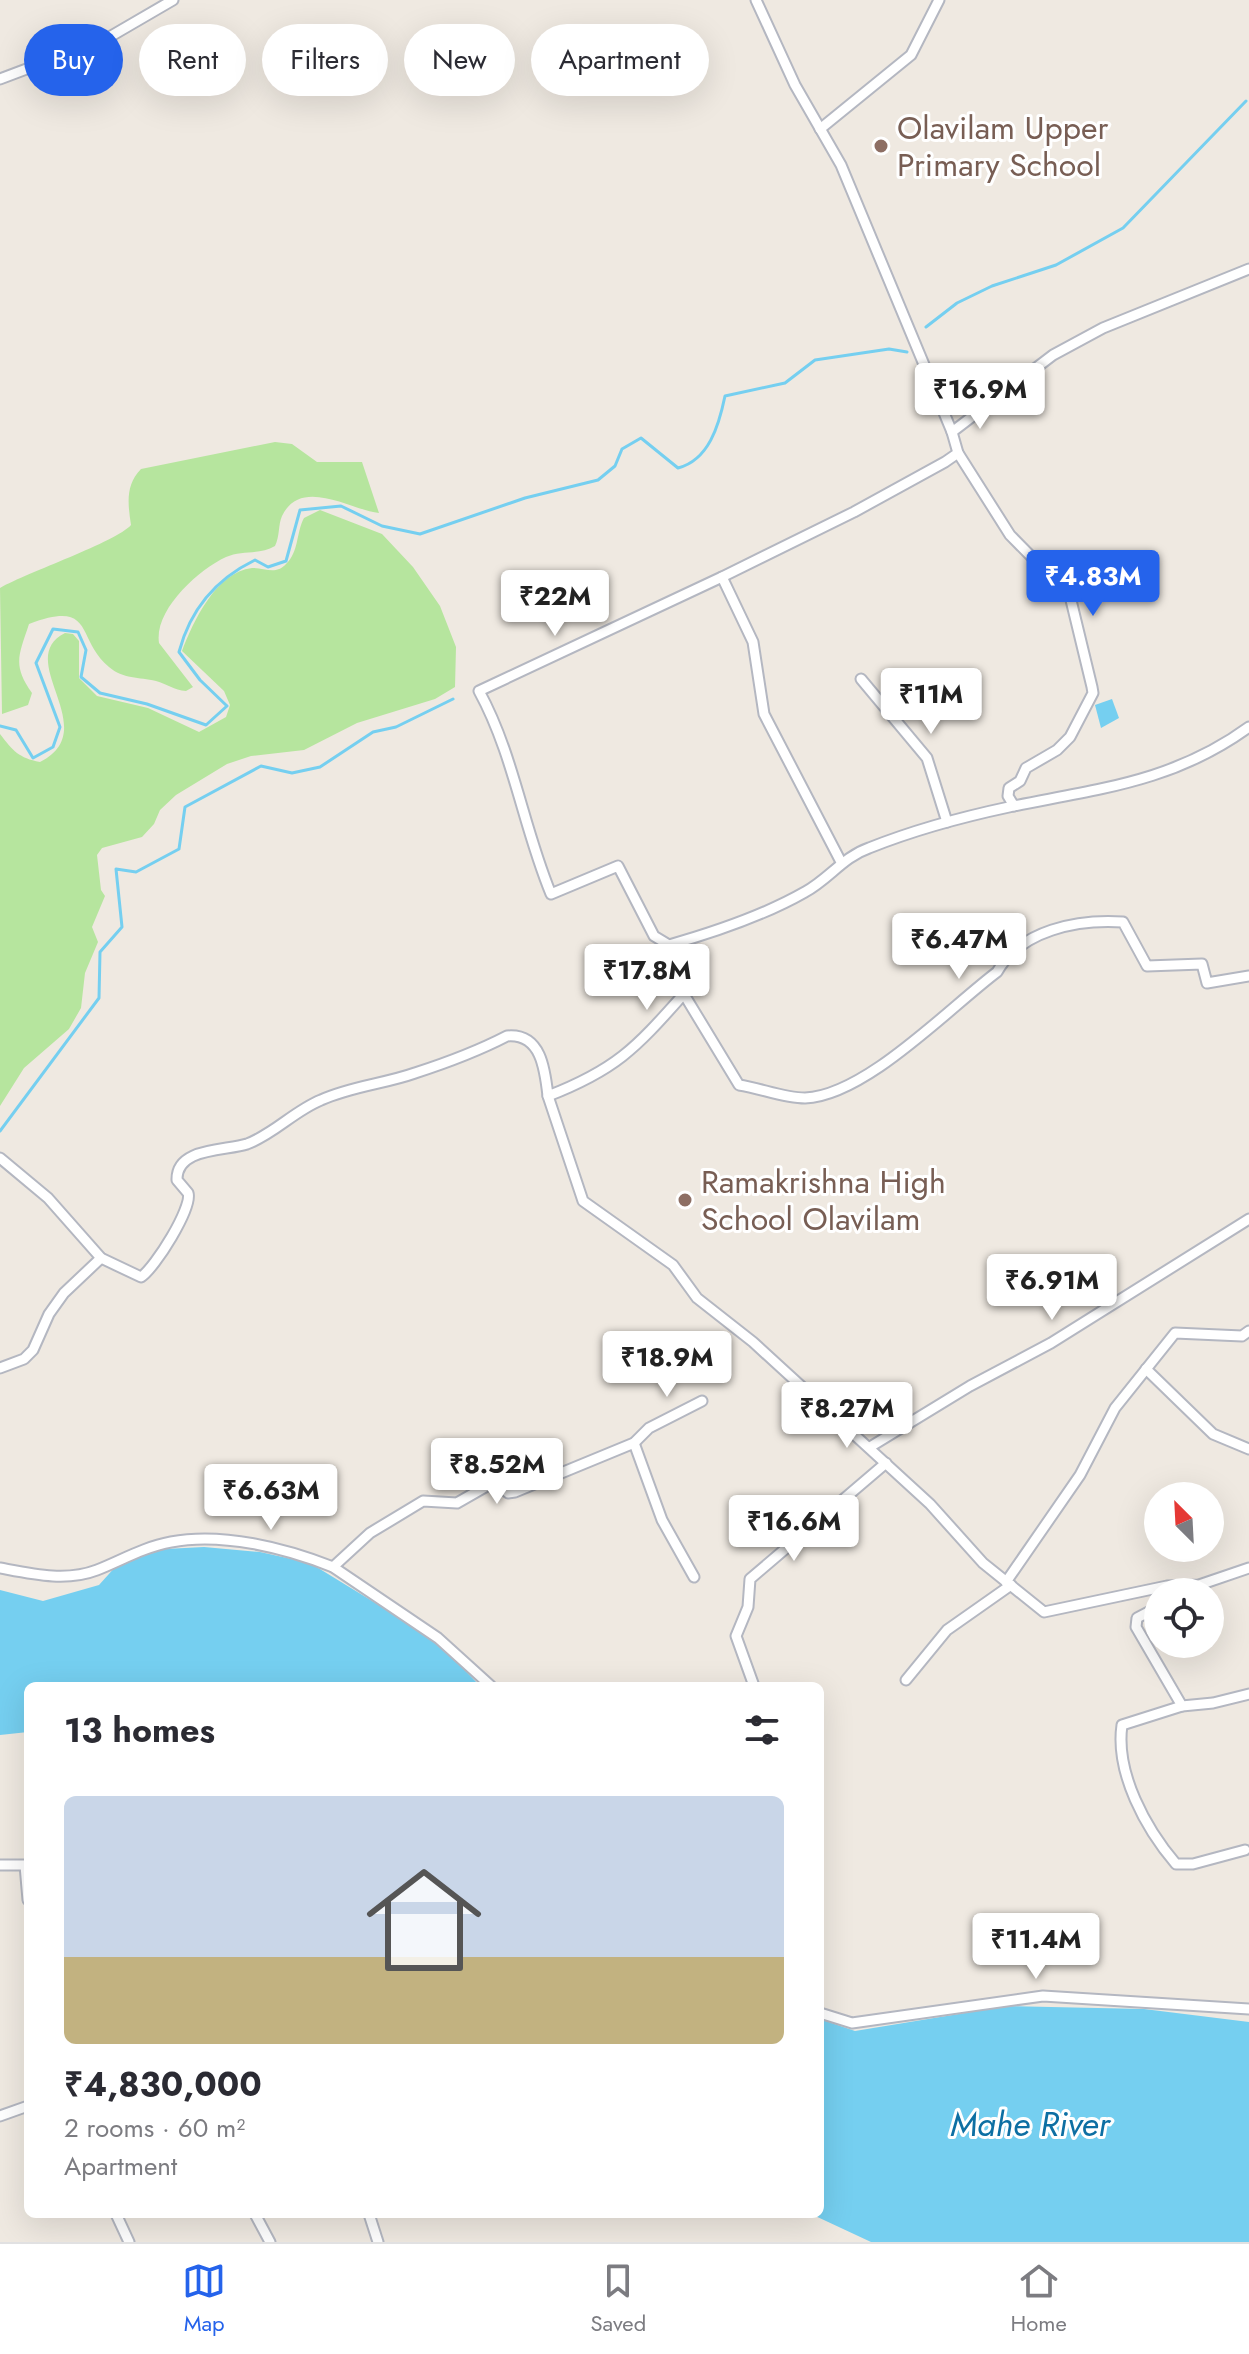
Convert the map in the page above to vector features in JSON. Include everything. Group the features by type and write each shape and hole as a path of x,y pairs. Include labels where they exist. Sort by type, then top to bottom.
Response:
{"street":[{"path":"0,79 106,39 173,0"},
{"path":"756,0 841,165 958,453 1010,535 1070,596 1093,693 1070,737 1057,750 1026,768 1019,783 1009,788 1008,796 1014,806"},
{"path":"820,129 911,55 939,0"},
{"path":"952,432 1053,355 1103,328 1249,269"},
{"path":"548,1096 581,1083 649,1036 682,996 681,979 669,945 654,936 618,866 551,894 533,851 499,728 479,691 854,512 958,453"},
{"path":"722,577 753,642 764,714 841,862"},
{"path":"861,679 927,758 947,822"},
{"path":"669,945 774,908 828,877 841,862 866,849 947,822 1014,806 1068,799 1183,766 1249,727"},
{"path":"682,991 739,1085 802,1098 824,1095 878,1068 997,972 1008,954 1050,931 1099,920 1123,922 1147,966 1202,964 1207,983 1249,976"},
{"path":"0,1158 48,1198 101,1258 134,1276 149,1272 161,1257 189,1206 188,1193 177,1180 178,1169 184,1162 212,1149 246,1144 279,1128 317,1101 357,1085 413,1074 507,1036 520,1035 531,1041 545,1070 548,1096 583,1201 673,1265 697,1298 753,1342 870,1447 1008,1584 1044,1612 1144,1591"},
{"path":"870,1447 970,1386 1051,1343 1249,1219"},
{"path":"0,1368 24,1359 33,1350 57,1303 101,1258"},
{"path":"906,1680 947,1630 1008,1584 1080,1475 1115,1408 1175,1333 1242,1336 1249,1331"},
{"path":"1146,1369 1213,1434 1249,1449"},
{"path":"333,1567 370,1533 423,1501 457,1503 492,1483 497,1483 508,1493 515,1492 634,1443 649,1428 702,1401"},
{"path":"634,1443 662,1520 694,1577"},
{"path":"753,1682 736,1636 748,1607 750,1579 886,1463"},
{"path":"0,1568 45,1576 77,1575 141,1550 174,1541 218,1539 314,1559 333,1567 438,1638 487,1682"},
{"path":"1220,1578 1249,1568"},
{"path":"1144,1614 1137,1618 1136,1627 1144,1641"},
{"path":"1154,1658 1182,1706"},
{"path":"1245,1850 1193,1864 1176,1864 1158,1840 1135,1799 1123,1752 1122,1725 1182,1706 1213,1703 1249,1694"},
{"path":"0,1865 24,1865"},
{"path":"824,2014 852,2023 1043,1996 1249,2009"},
{"path":"0,2116 24,2107"},
{"path":"118,2218 129,2242"},
{"path":"257,2218 270,2242"},
{"path":"370,2218 378,2242"}],"green space":[{"path":"275,442 292,444 317,462 362,462 379,513 327,498 301,498 290,504 282,516 275,546 226,557 191,581 163,617 159,630 159,643 193,687 186,691 114,671 99,656 75,619 65,616 29,624 19,660 22,675 32,693 28,705 2,714 0,588 108,540 131,525 130,488 141,469"},
{"path":"320,510 382,534 413,567 440,606 456,647 455,687 435,699 357,723 304,750 251,756 227,764 176,795 160,810 154,824 142,837 102,848 97,855 101,890 105,896 92,927 98,942 85,973 81,1008 69,1029 24,1068 0,1106 0,734 17,753 40,762 58,748 64,732 62,714 48,660 51,645 65,633 73,634 79,641 79,678 97,696 148,708 199,732 226,717 230,705 224,691 182,651 193,626 208,600 227,579 252,568 282,568 293,554 304,518"}],"water":[{"path":"1112,699 1119,718 1101,728 1095,705"},
{"path":"204,1547 260,1552 310,1563 436,1640 476,1682 24,1682 24,1732 0,1735 0,1590 43,1601 99,1585 117,1565 146,1550"},
{"name":"Mahe River","path":"1007,2006 1144,2009 1249,2022 1249,2242 871,2242 820,2218 824,2218 824,2020 855,2031"}],"waterway":[{"path":"926,327 957,303 992,286 1056,265 1123,228 1246,101"},
{"path":"0,726 16,730 33,758 53,747 60,727 36,663 53,629 78,632 86,650 81,677 100,693 147,704 206,725 227,706 200,680 179,652 190,623 206,597 228,576 255,560 268,567 286,561 300,510 341,506 382,526 420,534 525,498 598,480 615,466 622,449 641,438 678,468 698,457 711,440 725,396 785,383 815,360 889,349 907,352"},
{"path":"0,1131 99,998 100,952 122,927 116,869 136,872 179,849 185,807 261,766 292,773 320,767 373,732 396,727 453,699"}],"place":[{"name":"Olavilam Upper Primary School","path":"881,146"},
{"name":"Ramakrishna High School Olavilam","path":"685,1200"}]}
